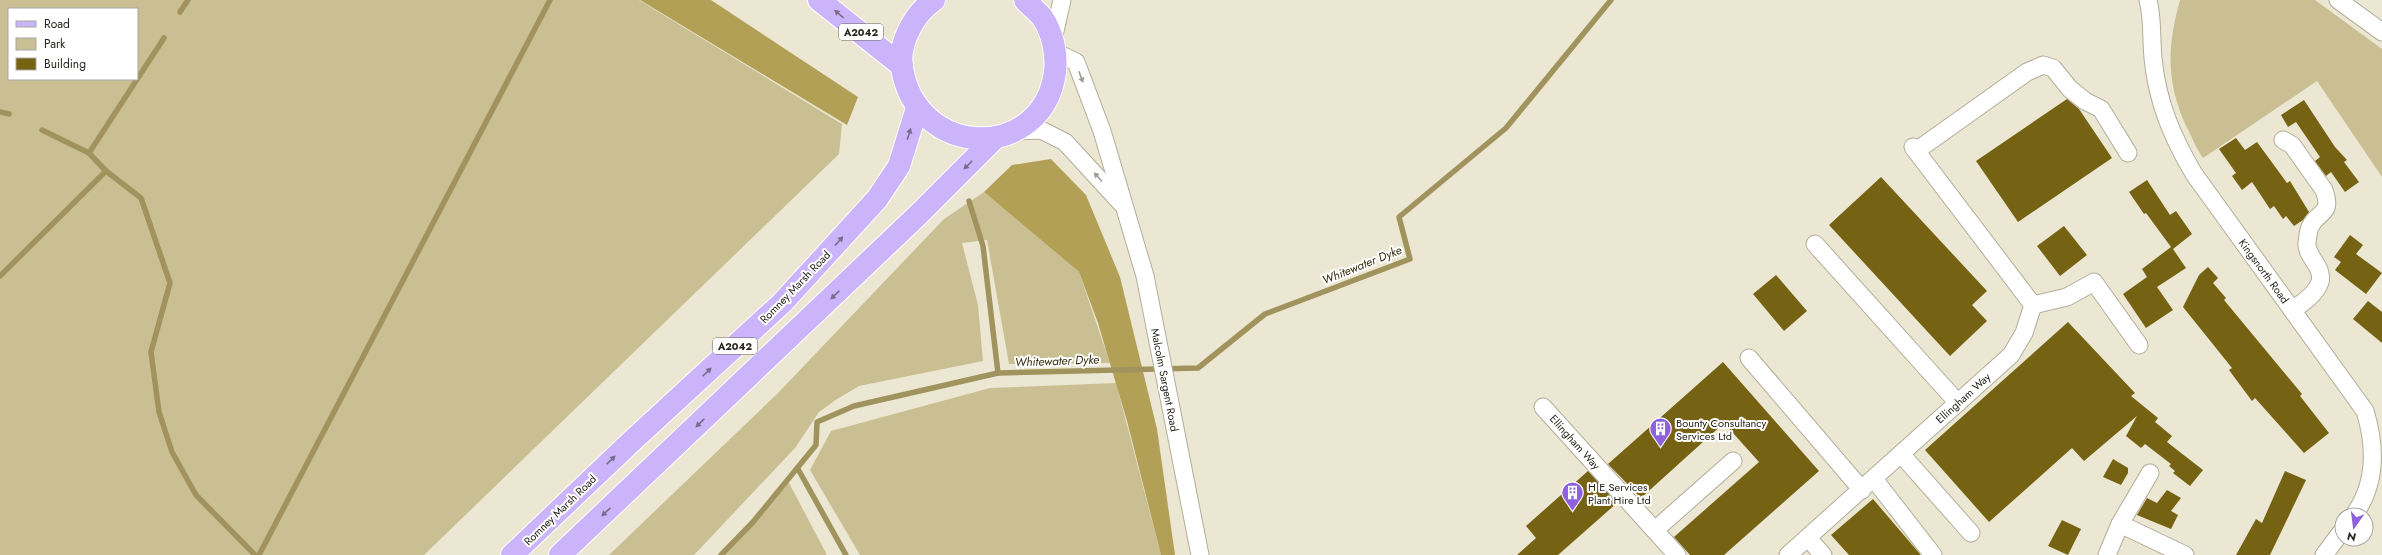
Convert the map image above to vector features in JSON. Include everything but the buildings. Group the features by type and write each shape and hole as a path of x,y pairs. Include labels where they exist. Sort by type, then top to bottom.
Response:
{"main road":[{"name":"A2042","path":"819,0 902,66"},
{"path":"934,0 926,6 912,23 904,44 902,66 906,88 917,108 932,124 952,134 974,139 1005,134 1031,119 1045,102 1053,83 1056,62 1054,46 1042,17 1025,0"},
{"name":"Romney Marsh Road","path":"512,555 633,440 782,303 877,199 899,166 917,108"},
{"name":"A2042","path":"560,555 1005,134"}],"street":[{"path":"1054,46 1062,0"},
{"name":"Kingsnorth Road","path":"2148,0 2151,21 2152,57 2159,99 2176,144 2194,174 2365,411 2373,436 2377,470 2358,507"},
{"name":"Kingsnorth Road","path":"2151,21 2158,0"},
{"path":"2338,0 2382,32"},
{"name":"Malcolm Sargent Road","path":"1054,46 1076,62 1102,131 1145,276 1200,555"},
{"path":"2128,153 2101,109 2085,102 2070,89 2053,68 2043,65 2027,72 1915,149 2033,305 2067,297 2094,282 2138,345"},
{"name":"Malcolm Sargent Road","path":"1005,134 1040,130 1065,142 1124,206"},
{"path":"2283,140 2292,145 2324,190 2327,198 2327,207 2310,226 2307,246 2320,270 2320,280 2309,297 2292,310"},
{"path":"1815,244 1958,403"},
{"name":"Ellingham Way","path":"1788,555 1868,485 2010,355 2024,333 2033,305"},
{"path":"1749,358 1933,555"},
{"name":"Ellingham Way","path":"1543,407 1677,555"},
{"path":"1901,454 1971,533"},
{"path":"1655,530 1733,461"},
{"path":"2107,555 2120,524 2150,474"},
{"path":"2120,524 2185,555"},
{"path":"1808,538 1823,555"},
{"path":"2324,555 2334,542"}],"green space":[{"path":"0,0 639,0 842,124 839,154 424,555 0,555"},
{"path":"2180,0 2315,0 2382,49 2382,177 2317,81 2203,158 2179,110 2172,79 2171,49"},
{"path":"984,192 1079,272 1110,363 1009,364 987,240 962,243 978,305 983,361 859,386 837,399 819,412 795,448 694,555 609,555 778,393 944,219"},
{"path":"1116,383 1161,555 860,555 810,470 831,431 990,388"},
{"path":"787,481 827,555 723,555"}],"shaded area":[{"path":"640,0 711,0 858,97 847,125"},
{"path":"1051,159 1086,195 1120,277 1157,429 1175,555 1161,555 1127,421 1098,323 1079,272 984,192 1012,165"}],"waterway":[{"path":"180,12 188,0"},
{"path":"259,555 550,0"},
{"name":"Whitewater Dyke","path":"721,555 753,522 816,445 817,422 854,406 998,373 1198,368 1265,314 1410,259 1399,217 1506,128 1611,0"},
{"path":"138,78 164,38"},
{"path":"89,153 137,80"},
{"path":"0,112 9,114"},
{"path":"42,130 89,153 106,171 141,198 170,283 151,352 159,412 172,452 196,495 255,555"},
{"path":"0,276 106,171"},
{"path":"969,201 983,246 998,373"},
{"path":"798,469 846,555"}],"place":[{"name":"Bounty Consultancy Services Ltd","path":"1660,448"},
{"name":"H E Services Plant Hire Ltd","path":"1573,512"}]}
